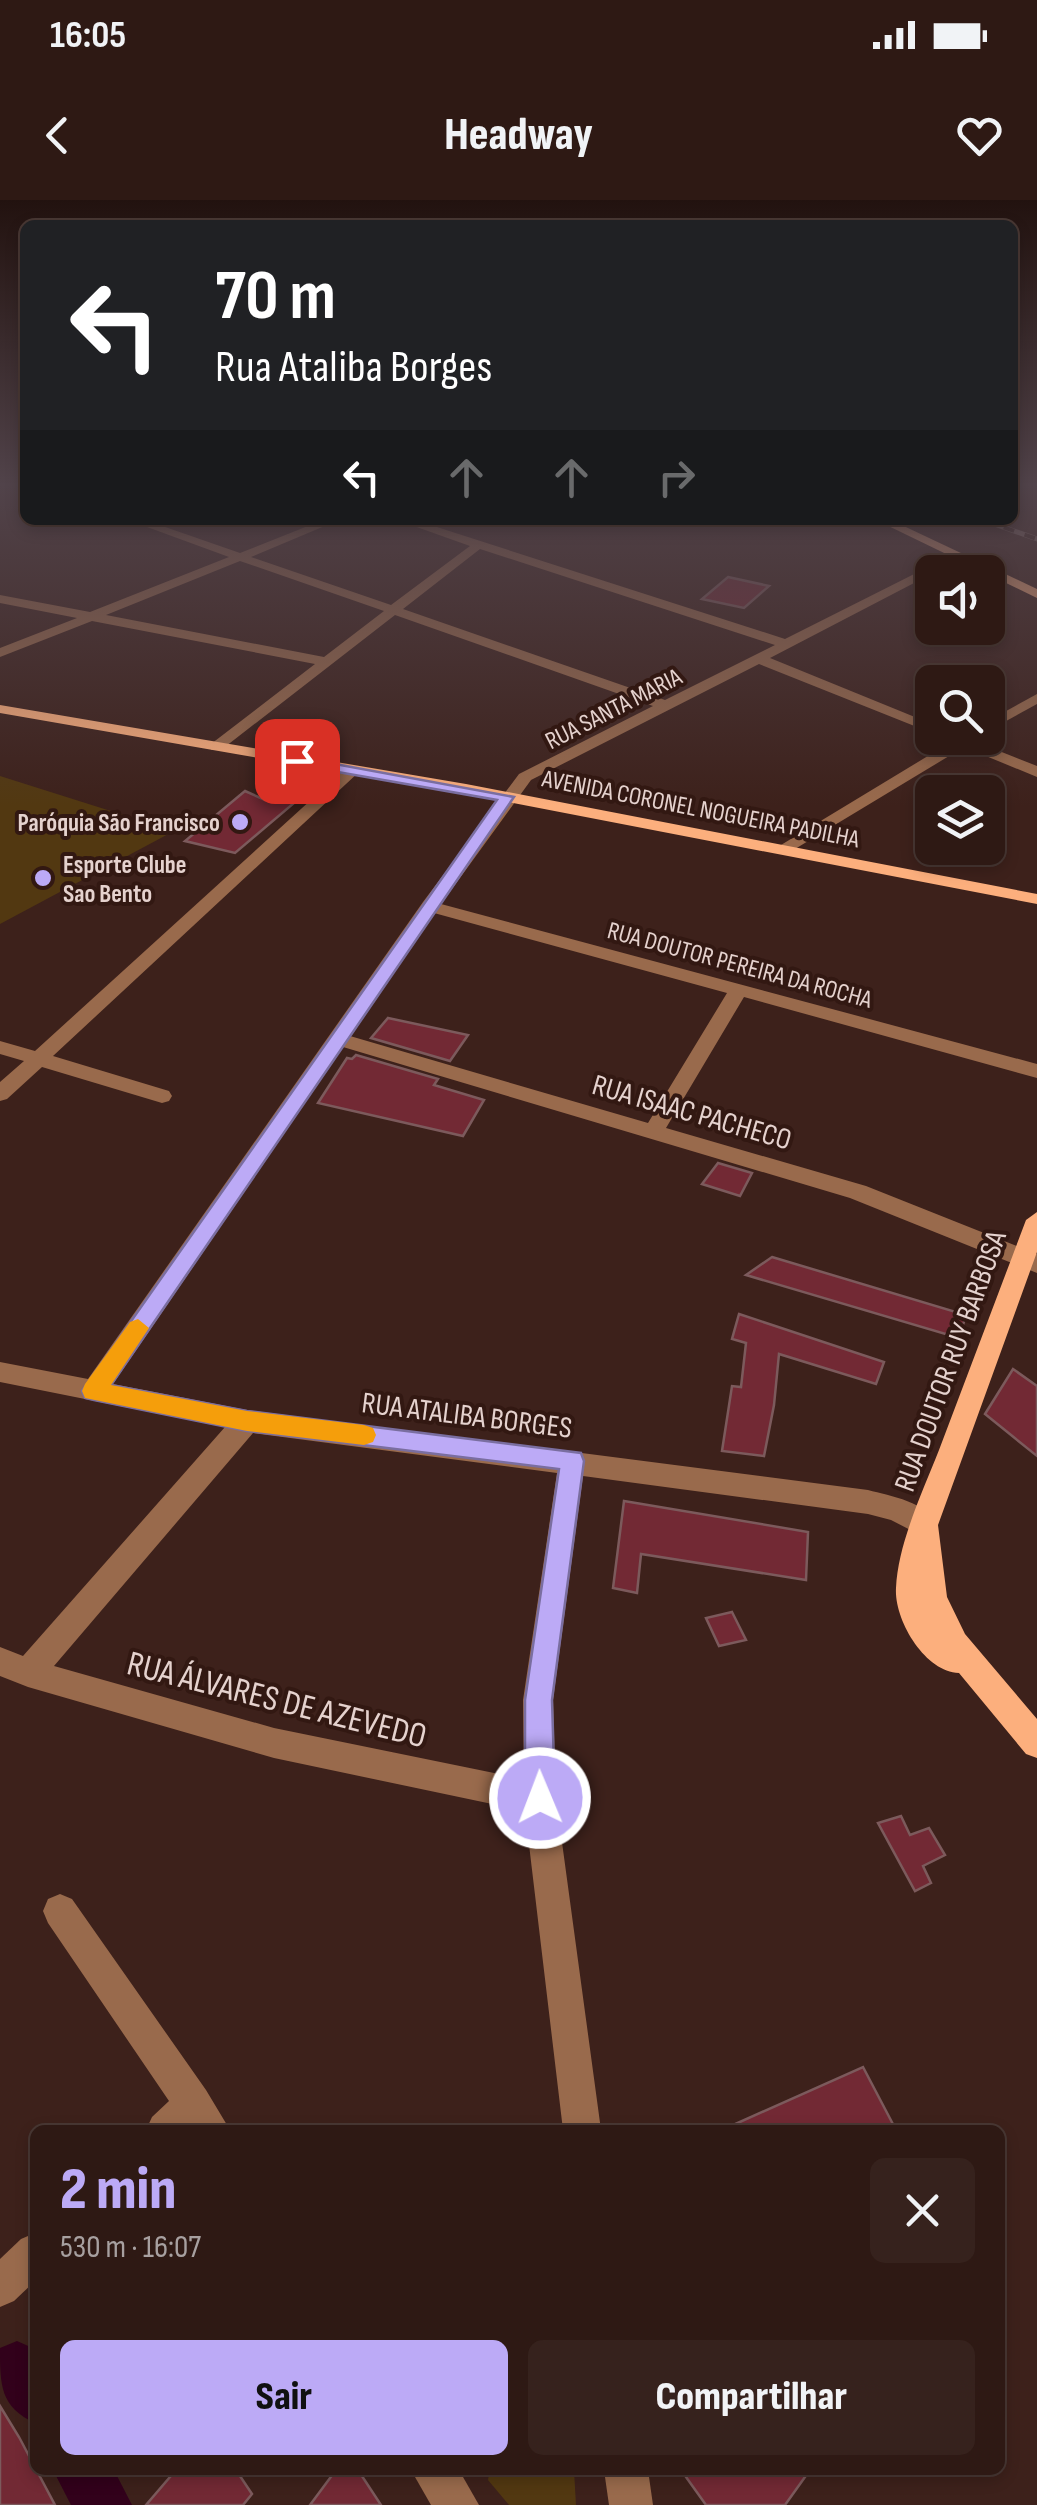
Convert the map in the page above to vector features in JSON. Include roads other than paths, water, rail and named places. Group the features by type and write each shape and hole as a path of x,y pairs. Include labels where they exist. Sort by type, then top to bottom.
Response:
{"main road":[{"name":"AVENIDA CORONEL NOGUEIRA PADILHA","path":"0,709 784,848 1037,900"},
{"name":"RUA DOUTOR RUY BARBOSA","path":"924,1528 1030,1259 1037,1220"},
{"path":"924,1528 933,1597 954,1644 1037,1743"}],"street":[{"path":"0,653 154,592"},
{"path":"342,592 667,706"},
{"path":"216,746 418,592"},
{"path":"623,592 789,645"},
{"name":"RUA SANTA MARIA","path":"94,1391 429,906 506,797 525,777 892,592"},
{"path":"0,599 326,662"},
{"path":"760,658 915,722"},
{"path":"1005,717 1037,698"},
{"path":"784,848 935,755"},
{"path":"998,755 1037,772"},
{"path":"0,1094 352,770"},
{"name":"RUA DOUTOR PEREIRA DA ROCHA","path":"429,906 1037,1071"},
{"path":"654,1131 739,989"},
{"name":"RUA ISAAC PACHECO","path":"340,1040 858,1192 1030,1259"},
{"path":"0,1047 162,1096"},
{"name":"RUA ATALIBA BORGES","path":"0,1372 247,1421 868,1502 898,1510 924,1528"},
{"path":"14,1667 247,1421"},
{"path":"572,1461 538,1700 540,1798 581,2125"},
{"name":"RUA ÁLVARES DE AZEVEDO","path":"14,1667 274,1743 540,1798"},
{"path":"60,1911 202,2116 178,2125"},
{"path":"0,2287 30,2259"},
{"path":"436,2475 457,2505"},
{"path":"627,2475 631,2505"}],"waterway":[{"path":"17,2368 30,2388"},
{"path":"84,2475 104,2505"}],"place":[{"name":"Paróquia São Francisco","path":"240,822"},
{"name":"Esporte Clube Sao Bento","path":"43,878"}]}
